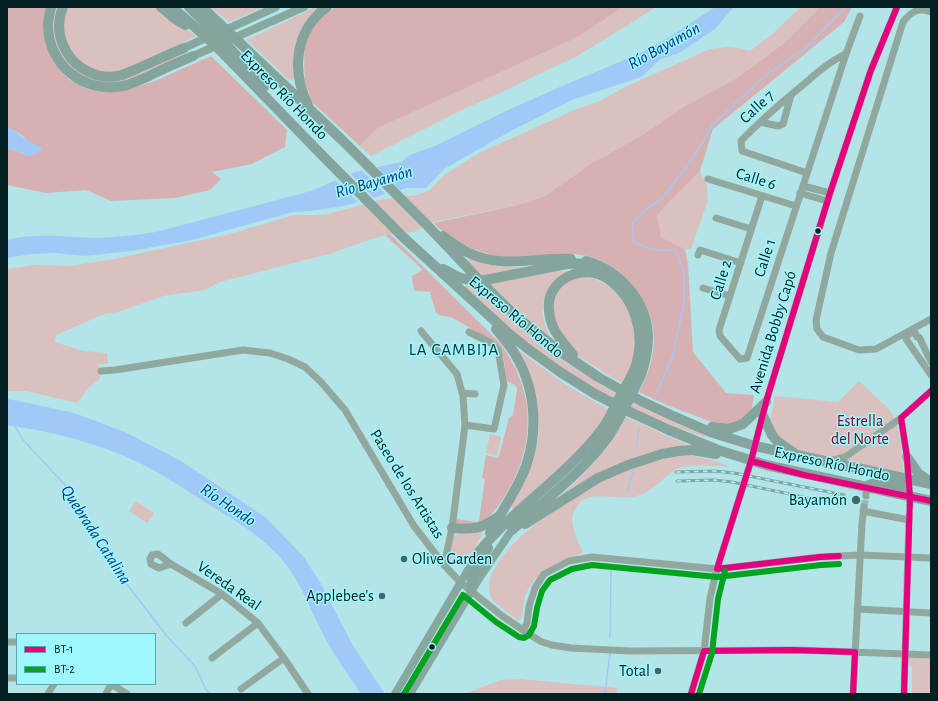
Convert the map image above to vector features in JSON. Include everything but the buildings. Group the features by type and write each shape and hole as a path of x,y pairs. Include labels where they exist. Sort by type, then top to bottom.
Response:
{"highway":[{"path":"51,7 48,25 54,54 68,72 89,84 105,87 125,86 194,56"},
{"path":"64,7 59,28 60,37 64,47 71,60 95,74 112,76 125,74 184,48"},
{"path":"161,7 174,18 215,45"},
{"name":"Expreso Río Hondo","path":"172,7 215,45 406,237 491,318 528,349 560,372 595,394 669,430 718,450 751,461 866,491 910,501 931,501"},
{"path":"189,7 228,46 317,148"},
{"name":"Expreso Río Hondo","path":"202,7 340,139 518,318 578,364 641,401 701,428 755,446 909,483 931,483"},
{"path":"310,110 302,93 298,71 300,46 308,26 320,12 327,7"},
{"path":"427,225 470,254 490,260 512,262 568,259 593,263 611,272 623,281 634,295 643,312 647,326 648,339 646,357 610,425 603,443 581,468 512,530"},
{"path":"406,237 447,271 466,279 480,280 568,264 593,263"},
{"path":"546,269 575,269 596,274 608,279 621,291 635,313 638,327 640,342 637,373"},
{"path":"578,364 554,330 549,313 550,298 552,292 558,284 569,276 581,272 596,274"},
{"path":"478,553 520,480 526,465 533,436 533,406 529,388 517,357 493,325 491,318"},
{"path":"701,428 713,427 729,429 743,424 766,402"},
{"path":"763,416 772,435 777,441 799,456"},
{"path":"478,553 499,528 610,425"},
{"path":"512,530 531,521 598,478 662,454 692,450 751,461"},
{"path":"907,458 918,473 931,483"},
{"path":"866,491 870,484 876,482 892,482 909,483 931,491"},
{"path":"472,591 472,576 485,553 526,504"},
{"path":"452,528 475,529 483,526 500,515"}],"main road":[{"path":"184,48 276,7"},
{"path":"194,56 304,7"},
{"path":"410,694 489,562 512,530"},
{"path":"395,694 478,553"}],"street":[{"name":"Avenida Bobby Capó","path":"691,694 704,651 710,598 717,569 751,461 766,402 827,201 871,70 897,7"},
{"path":"931,12 923,9 910,13 903,22 831,253 816,320 817,329 823,337 859,350 876,349 931,319"},
{"path":"802,190 846,54 860,16"},
{"name":"Calle 7","path":"807,173 742,151 742,141 760,122 834,59 846,54"},
{"path":"760,122 778,126 784,124 791,95"},
{"name":"Calle 6","path":"711,182 796,206"},
{"path":"802,190 830,193"},
{"path":"802,190 827,201"},
{"name":"Calle 1","path":"747,358 802,190"},
{"name":"Calle 2","path":"747,358 740,359 720,336 719,330 762,196"},
{"path":"716,218 751,229"},
{"path":"698,255 700,250 741,262"},
{"path":"703,288 730,296"},
{"path":"421,331 457,374 462,393 465,425 452,528 444,565"},
{"path":"465,425 494,429 504,385 498,350 491,344 470,332"},
{"path":"908,332 915,333 921,341 930,360"},
{"path":"908,332 906,339 931,375"},
{"name":"Paseo de los Artistas","path":"101,370 115,370 243,350 270,353 288,359 304,367 321,382 345,410 414,526 444,565 461,583 501,615 542,642 571,648 630,652 794,650 931,655"},
{"path":"826,462 845,457 901,418 931,391"},
{"path":"462,393 475,394"},
{"path":"901,418 907,458 910,501"},
{"path":"853,694 863,509 909,518 904,694"},
{"path":"523,630 527,623 529,606 535,588 544,574 569,561 592,556 717,569 820,557 860,555 931,558"},
{"name":"Vereda Real","path":"171,564 222,594 258,624 284,658 308,694"},
{"path":"186,623 222,594"},
{"path":"857,609 931,613"},
{"path":"212,658 258,624"},
{"path":"242,689 284,658"},
{"path":"48,694 53,685"},
{"path":"106,694 110,685"},
{"path":"113,685 127,694"}],"green space":[{"path":"53,7 60,7 59,43 101,79 185,54 153,72 110,85 76,75 58,55 50,22"},
{"path":"69,7 158,7 174,21 197,36 116,73 98,72 76,59 64,38 63,25 65,14"},
{"path":"211,7 264,7 229,22"},
{"path":"315,7 320,7 294,78 293,80 288,79 247,40"},
{"path":"623,7 656,7 577,56 466,108 371,156 360,146 378,128 578,37"},
{"path":"801,7 820,7 783,44 751,68 732,81 687,105 644,134 592,163 545,196 519,205 433,222 414,232 385,235 329,254 220,282 205,290 163,296 118,312 104,314 56,335 55,342 83,351 107,353 108,364 99,364 100,379 89,387 77,403 26,391 7,391 7,269 34,265 70,266 114,259 230,234 294,215 324,215 384,199 417,195 430,190 444,175 481,152 579,108 600,101 625,87 710,49 727,47 750,51 770,36"},
{"path":"700,171 707,186 708,200 691,249 685,249 661,237 657,215"},
{"path":"465,259 498,266 528,267 483,277"},
{"path":"567,271 552,285 544,300 543,317 550,336 549,337 490,284 549,272"},
{"path":"582,277 594,279 606,284 623,301 634,323 636,336 635,353 629,371 622,383 571,351 565,343 553,316 553,301 563,284 571,279"},
{"path":"466,284 477,284 530,335 591,379 617,394 614,400 545,359 467,291 465,287"},
{"path":"521,352 563,383 609,410 600,425 579,451 515,509 511,506 532,463 536,451 539,427 537,410 519,353"},
{"name":"Estrella del Norte","path":"859,381 889,409 893,416 899,432 904,475 794,450 777,437 770,422 775,396 838,402"},
{"path":"633,403 686,427 706,434 704,437 660,421 630,408"},
{"path":"626,417 683,443 700,449 672,450 553,502 584,474 603,453"},
{"path":"490,434 501,437 497,456 486,453"},
{"path":"689,455 713,460 730,467 687,466 675,470 650,490 640,495 633,497 588,497 579,503 572,518 572,523 583,553 548,568 534,580 525,597 521,619 518,620 492,600 489,587 491,577 500,560 517,540 546,516 611,476 649,463"},
{"path":"136,501 154,513 147,523 129,511"},
{"path":"480,531 483,534 471,554 463,561 458,563 452,562 450,550 455,535 461,532 474,533"},
{"path":"909,657 931,657 931,694 912,694 912,668 907,662"},
{"path":"520,679 617,688 616,694 465,694 500,680"}],"shaded area":[{"path":"7,7 47,7 59,69 68,79 87,89 111,92 136,87 155,81 211,56 287,130 285,147 252,164 212,172 221,179 210,190 175,198 111,201 86,190 46,193 7,185 7,148 30,156 30,143 22,135 7,127"},
{"path":"335,7 623,7 578,37 378,128 360,146 312,102 305,82 305,40 317,21"},
{"path":"820,7 852,7 844,22 713,129 700,171 657,215 661,237 685,249 688,265 693,352 726,393 754,395 751,412 743,420 729,424 717,424 667,405 639,392 648,372 653,351 654,340 651,319 641,296 625,277 615,269 604,262 580,255 567,254 518,258 483,253 452,238 434,223 519,205 545,196 592,163 644,134 687,105 732,81 751,68 783,44"},
{"path":"390,234 500,343 514,366 521,381 526,398 528,422 525,447 519,469 506,494 490,516 481,523 471,526 456,523 456,519 479,521 485,479 482,478 486,455 497,458 499,456 509,418 513,415 517,389 515,385 507,381 503,356 495,345 482,335 455,319 436,313 430,292 414,290 412,276 422,269 385,235"}],"water":[{"name":"Río Bayamón","path":"715,7 734,7 715,29 679,53 661,59 641,77 572,100 509,132 444,169 426,188 407,188 344,206 293,212 192,240 131,251 85,256 55,253 31,254 7,258 7,240 42,236 87,238 127,236 156,232 311,191 355,172 401,162 410,155 437,145 508,110 643,52 676,33"},
{"path":"7,127 44,149 30,156 7,148"},
{"name":"Río Hondo","path":"7,399 74,413 125,432 181,461 265,517 303,556 320,582 352,644 385,694 361,694 326,640 297,581 291,572 277,554 253,533 157,472 121,455 84,442 46,432 7,425"}],"pier":[{"path":"375,165 402,192 388,196 360,169"},
{"path":"349,172 375,199 359,203 334,179"}],"waterway":[{"path":"656,394 672,358 684,305 684,272 675,250 655,250 634,243 632,223 646,209 663,198 696,153 712,126 769,73 806,48 845,7"},
{"name":"Quebrada Catalina","path":"15,426 23,440 67,487 105,556 166,635 195,666 207,691 211,694"},
{"path":"636,448 639,429"},
{"path":"627,492 634,470"},
{"path":"610,638 611,571"},
{"path":"605,694 610,652"}],"tunnel":[{"path":"864,507 866,496"}],"railway":[{"path":"676,472 714,471 734,473 844,495"},
{"path":"677,481 714,480 732,482 842,505"}],"transit line":[{"name":"BT-1","path":"839,556 717,569 751,461 766,402 830,193 871,70 897,7"},
{"name":"BT-1","path":"904,694 910,497 907,457 901,418 931,391"},
{"name":"BT-1","path":"751,461 804,475 931,501"},
{"name":"BT-2","path":"404,694 463,595 496,622 519,637 524,638 529,635 534,626 542,591 550,580 572,569 592,565 717,577 839,564"},
{"name":"BT-2","path":"699,694 712,653 718,599 725,571"},
{"name":"BT-1","path":"691,694 704,651 790,650 855,652 853,694"}],"place":[{"name":"Bayamón","path":"856,500"},
{"name":"Olive Garden","path":"404,559"},
{"name":"Applebee's","path":"382,596"},
{"name":"Total","path":"658,671"}],"district":[{"name":"LA CAMBIJA","path":"454,350"}]}
